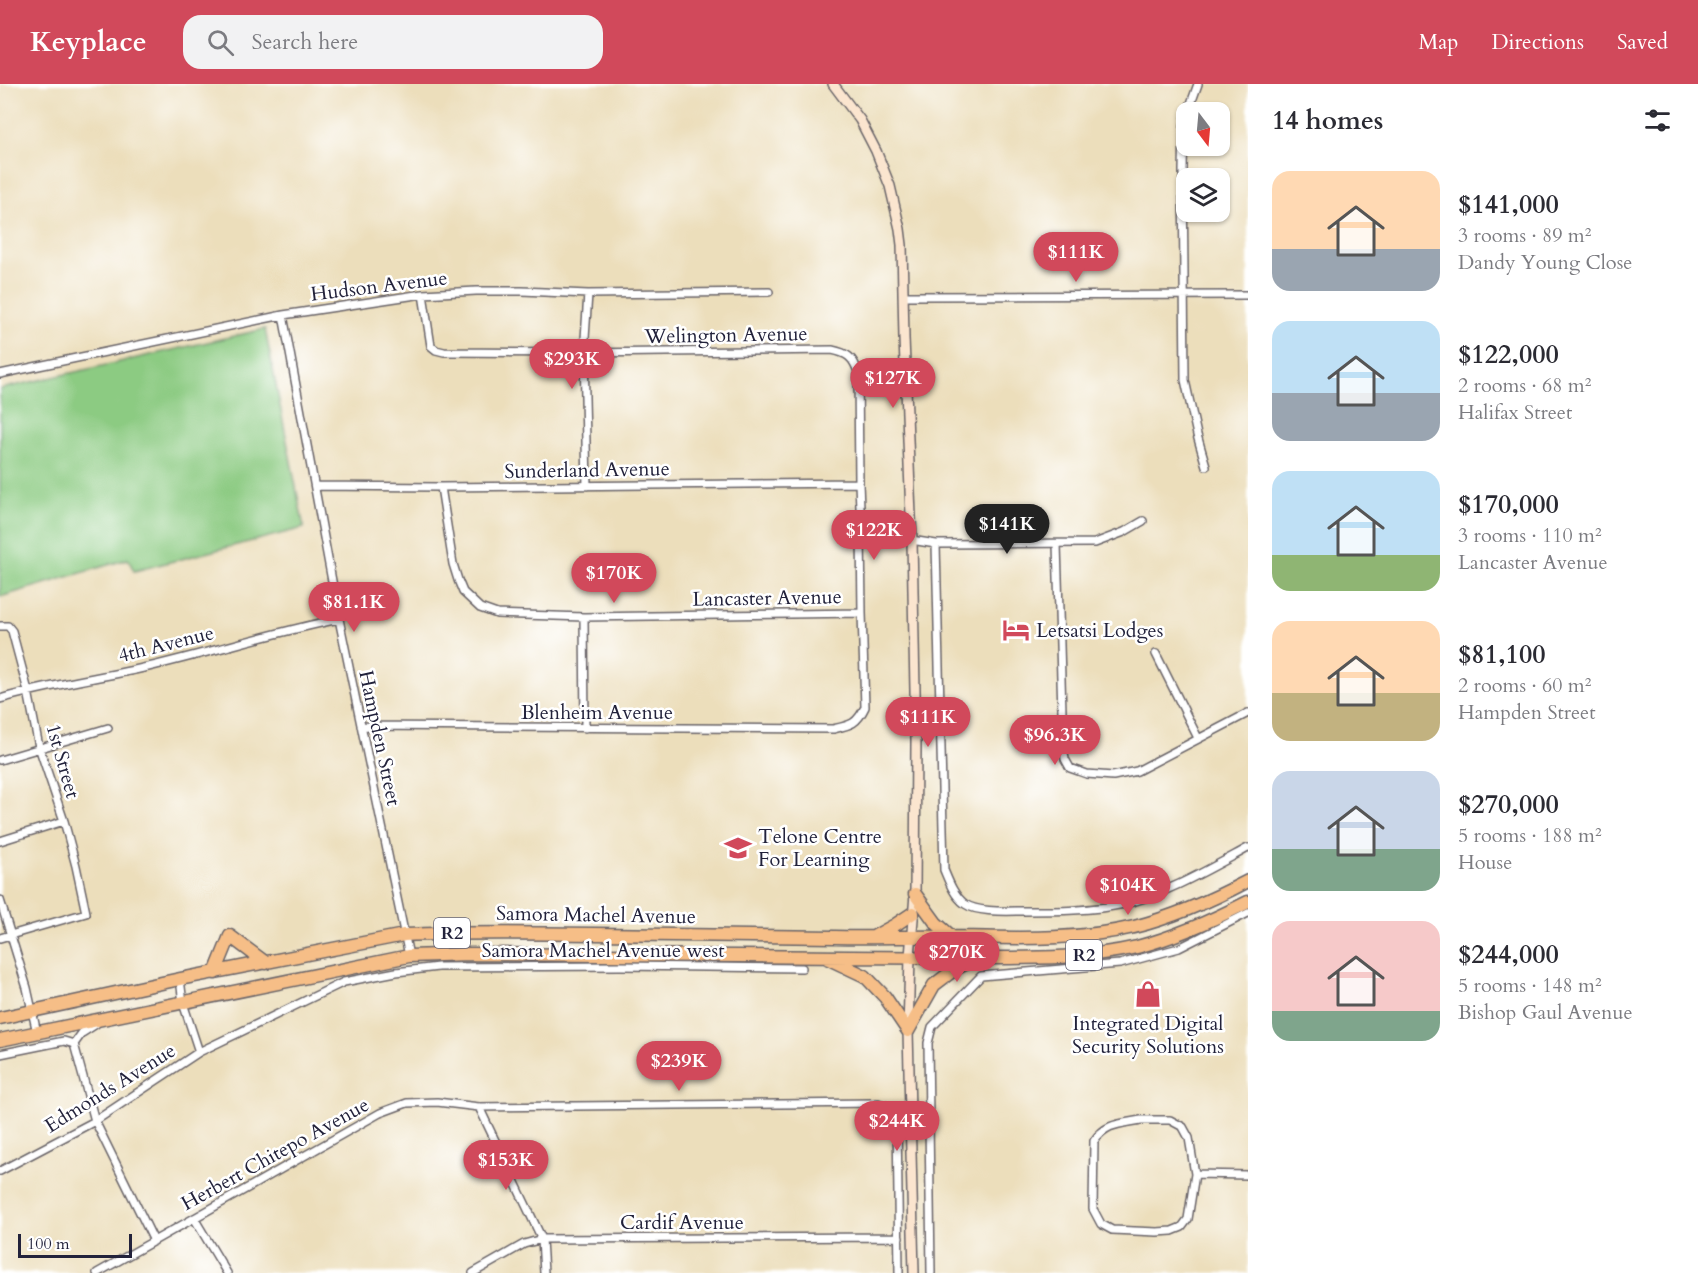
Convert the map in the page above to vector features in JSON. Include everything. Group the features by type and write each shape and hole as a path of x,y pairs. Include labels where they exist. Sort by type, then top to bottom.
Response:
{"highway":[{"name":"R2","path":"912,938 1064,937 1108,932 1161,920 1221,896 1248,881"},
{"path":"915,894 936,923 952,937"},
{"name":"R2","path":"910,957 977,958 1088,954 1138,946 1203,924 1248,902"},
{"path":"871,938 913,913"},
{"name":"Samora Machel Avenue","path":"0,1018 180,979 404,935 545,933 912,938"},
{"path":"215,973 230,936 266,963"},
{"name":"Samora Machel Avenue","path":"0,1040 409,956 471,954 910,957"},
{"path":"824,957 865,976 885,997 908,1031 934,986 955,969 977,958"}],"main road":[{"path":"833,84 865,129 876,151 890,186 900,229 912,541 916,740 915,894 908,1031 914,1273"}],"street":[{"path":"1191,102 1198,84"},
{"path":"1183,156 1185,380 1206,466"},
{"name":"Hudson Avenue","path":"0,374 283,315 423,294 476,291 588,294 769,292"},
{"name":"Welington Avenue","path":"423,294 431,346 444,352 832,350 841,352 854,362 858,372 859,483"},
{"path":"587,486 584,353 588,294"},
{"path":"904,296 1248,295"},
{"name":"Hampden Street","path":"283,315 339,619 409,956"},
{"path":"859,483 861,613"},
{"name":"Sunderland Avenue","path":"315,486 859,483"},
{"name":"Lancaster Avenue","path":"441,487 453,564 458,580 464,592 480,608 497,614 584,617 861,613"},
{"path":"861,532 936,544 1095,543 1124,532 1143,521"},
{"path":"936,544 944,870 952,889 966,905 989,911 1070,911 1124,904 1193,877 1248,848"},
{"path":"1057,544 1063,746 1065,759 1070,768 1087,774 1113,776 1137,771 1248,713"},
{"name":"Blenheim Avenue","path":"361,726 833,729 848,726 859,719 865,707 861,613"},
{"path":"584,617 585,728"},
{"name":"4th Avenue","path":"0,699 154,665 339,619"},
{"name":"1st Street","path":"0,626 8,626 12,631 28,691 39,747 64,822 86,913 10,935"},
{"path":"1156,654 1198,738"},
{"path":"0,760 108,728"},
{"path":"0,841 64,822"},
{"path":"0,900 27,988 37,1033"},
{"path":"931,1273 928,1043 932,1027 981,976 1120,964 1179,948 1248,913"},
{"path":"0,938 10,935"},
{"name":"Samora Machel Avenue west","path":"237,1033 344,982 417,969 609,966 802,968"},
{"path":"180,979 183,1002 199,1052"},
{"path":"74,1044 82,1033 104,1019"},
{"name":"Edmonds Avenue","path":"0,1172 95,1121 199,1052 237,1033"},
{"path":"0,1054 64,1041 74,1044"},
{"path":"74,1044 95,1121 154,1241"},
{"name":"Herbert Chitepo Avenue","path":"98,1273 380,1113 407,1103 437,1102 479,1107 878,1103 892,1108 897,1119 899,1237"},
{"path":"479,1107 542,1239 544,1273"},
{"path":"1141,1120 1170,1120 1183,1127 1189,1138 1195,1174 1188,1218 1182,1227 1172,1231 1112,1230 1101,1224 1093,1209 1094,1141 1100,1132 1110,1126 1141,1120"},
{"path":"1195,1174 1248,1175"},
{"path":"194,1218 227,1273"},
{"path":"899,1237 899,1273"},
{"name":"Cardif Avenue","path":"473,1273 524,1244 542,1239 899,1237"}],"green space":[{"path":"265,329 304,528 134,571 128,559 0,597 0,389"}],"place":[{"name":"Letsatsi Lodges","path":"1016,630"},
{"name":"Telone Centre For Learning","path":"738,848"},
{"name":"Integrated Digital Security Solutions","path":"1148,994"}]}
